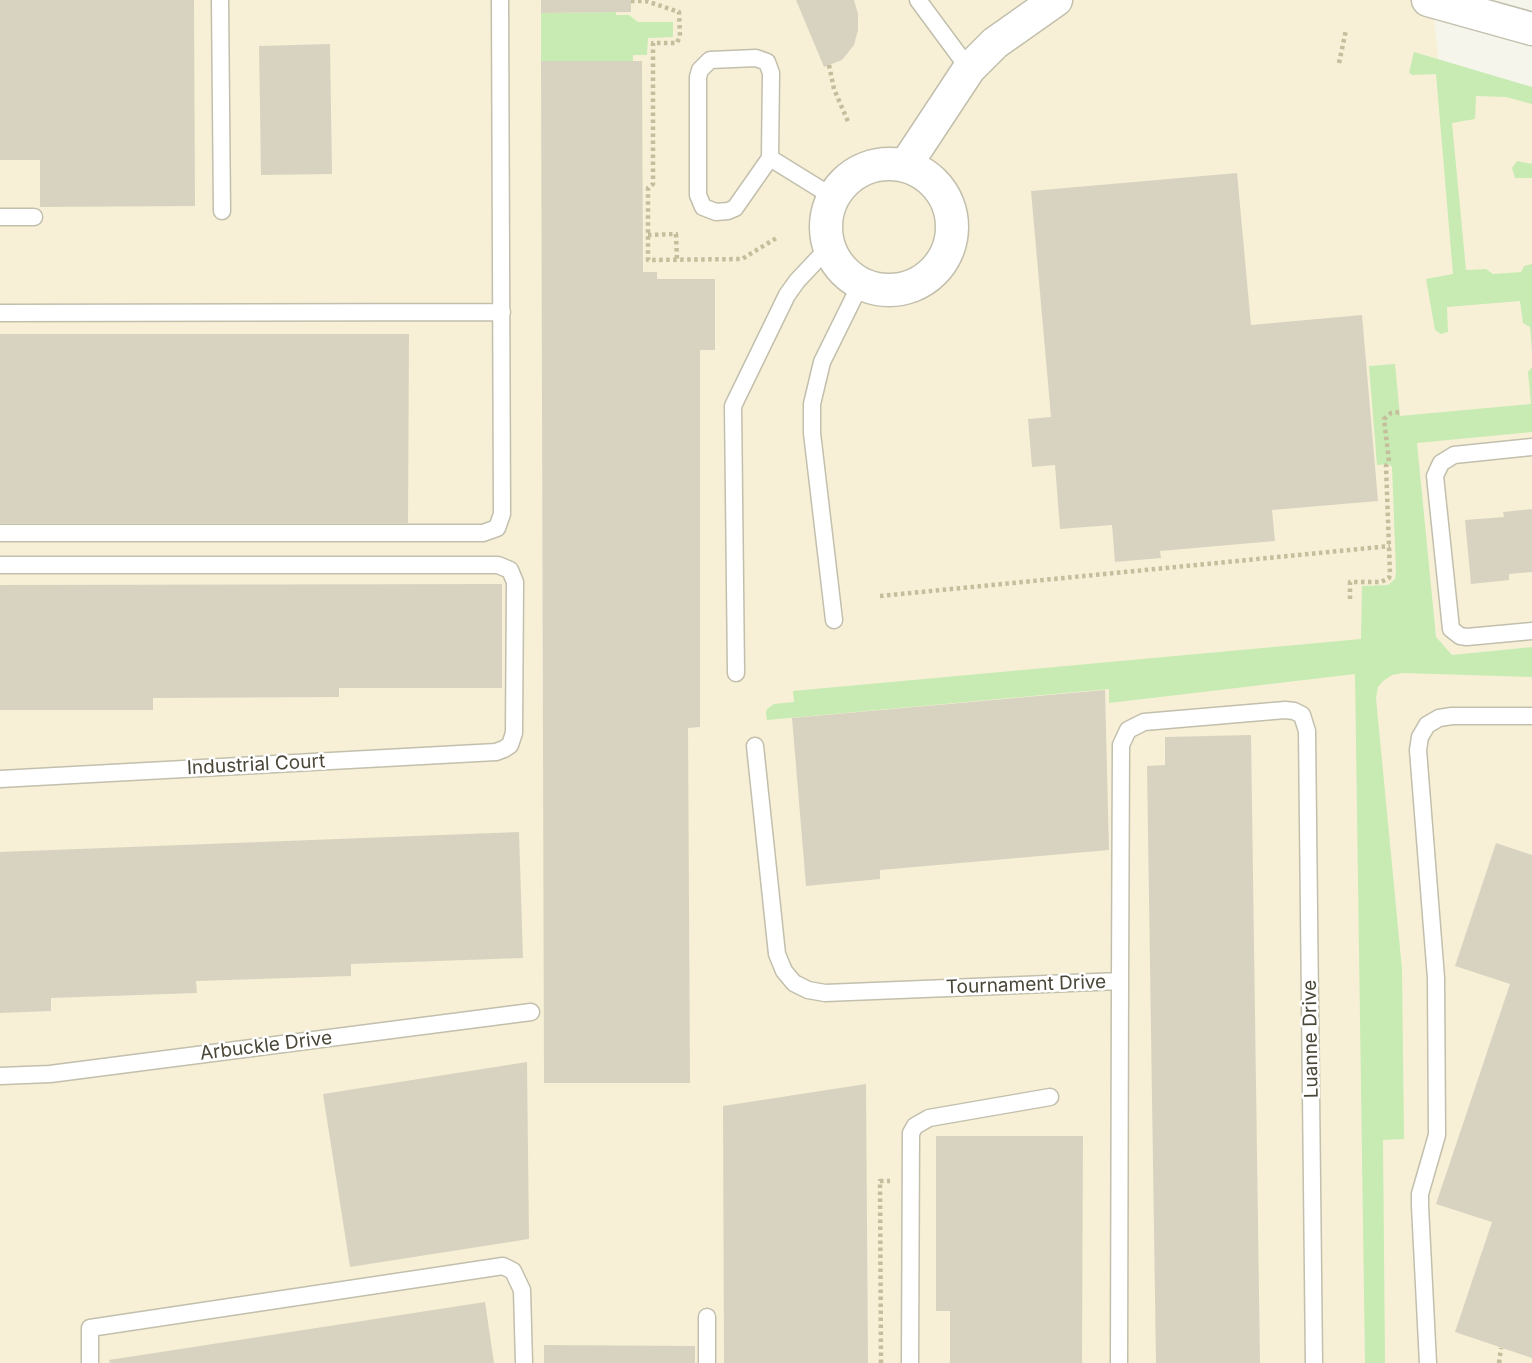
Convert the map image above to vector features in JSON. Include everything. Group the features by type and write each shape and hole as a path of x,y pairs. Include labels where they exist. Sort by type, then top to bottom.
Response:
{"street":[{"path":"905,166 969,69 995,43 1056,0"},
{"path":"1429,0 1532,29"},
{"path":"888,163 905,166 923,173 937,186 947,202 952,221 944,258 932,272 916,283 898,289 879,289 860,284 841,268 829,247 825,222 833,197 843,183 872,166 888,163"}],"lane":[{"path":"220,0 222,211"},
{"path":"0,533 483,533 491,531 501,522 500,0"},
{"path":"918,0 969,69"},
{"path":"756,58 767,62 771,73 770,158 735,208 716,212 703,207 698,195 698,78 700,70 710,60 756,58"},
{"path":"770,158 833,197"},
{"path":"0,217 34,217"},
{"path":"736,673 733,406 788,295 797,281 829,247"},
{"path":"834,620 812,433 812,404 822,362 860,284"},
{"path":"0,313 502,312"},
{"path":"1532,447 1454,455 1441,463 1435,476 1451,629 1460,636 1467,637 1532,631"},
{"name":"Industrial Court","path":"0,565 505,566 510,570 514,582 514,733 509,745 496,752 0,779"},
{"name":"Luanne Drive","path":"1120,981 1121,745 1128,730 1144,722 1272,711 1294,711 1302,715 1307,731 1314,1363"},
{"path":"1428,1363 1420,1194 1437,1135 1436,978 1418,750 1420,737 1427,725 1439,718 1532,716"},
{"name":"Tournament Drive","path":"755,746 777,954 784,971 794,983 808,990 825,993 1120,981 1119,1363"},
{"name":"Arbuckle Drive","path":"0,1076 50,1074 531,1012"},
{"path":"910,1363 911,1133 920,1121 929,1118 1050,1097"},
{"path":"90,1363 90,1328 503,1266 513,1271 522,1290 524,1363"},
{"path":"707,1317 707,1363"}],"path":[{"path":"631,1 646,1 679,12 680,36 677,43 653,43 653,184 648,188 649,260 741,260 778,237"},
{"path":"1339,63 1346,30"},
{"path":"829,65 834,89 849,124"},
{"path":"648,235 677,234 677,260"},
{"path":"1350,598 1350,582 1381,582 1389,578 1386,466 1390,461 1384,419 1391,413 1402,412"},
{"path":"880,596 1390,547"},
{"path":"881,1363 880,1181 910,1181"},
{"path":"1499,1363 1502,1348"}],"shaded area":[{"path":"0,0 1432,0 1439,63 1532,91 1532,1363 0,1363"}],"green space":[{"path":"616,12 616,15 629,15 638,22 673,22 673,37 648,38 647,55 633,55 633,61 541,61 541,13"},
{"path":"1414,52 1532,87 1532,104 1506,97 1476,96 1475,119 1452,123 1466,270 1486,269 1493,274 1521,272 1524,266 1532,264 1532,350 1530,327 1523,323 1520,301 1447,307 1448,332 1441,334 1435,330 1426,279 1453,274 1436,74 1409,73"},
{"path":"1517,161 1532,164 1532,178 1515,178 1512,168"},
{"path":"1395,364 1400,416 1531,404 1528,372 1532,367 1532,432 1417,443 1436,637 1452,655 1532,647 1532,677 1403,673 1392,675 1378,687 1376,698 1402,969 1404,1139 1383,1140 1385,1363 1365,1363 1355,674 1109,703 1109,689 767,720 766,713 774,704 794,702 793,691 1361,639 1362,586 1388,585 1395,579 1396,571 1392,467 1389,464 1377,465 1369,366"}],"building":[{"path":"0,0 194,0 195,206 40,207 40,160 0,160"},
{"path":"541,0 631,0 631,12 541,13"},
{"path":"796,0 854,0 858,14 858,30 854,45 842,60 824,67"},
{"path":"330,44 332,174 261,175 259,46"},
{"path":"541,61 642,61 643,272 657,272 657,279 715,279 715,350 700,350 700,727 688,728 690,1083 544,1083"},
{"path":"1237,173 1251,325 1362,315 1378,501 1272,510 1275,541 1160,551 1161,558 1115,562 1112,525 1060,529 1055,465 1032,467 1028,419 1051,417 1031,191"},
{"path":"0,334 409,334 408,523 0,523"},
{"path":"1532,509 1532,572 1509,574 1509,580 1471,584 1465,520 1504,517 1503,512"},
{"path":"502,584 502,688 339,688 339,697 153,698 153,710 0,710 0,585"},
{"path":"1105,690 1109,850 880,870 880,879 806,886 792,718"},
{"path":"1251,735 1260,1363 1156,1363 1147,766 1165,765 1165,737"},
{"path":"519,832 523,958 351,964 351,976 196,981 197,993 51,998 51,1011 0,1013 0,852"},
{"path":"1496,843 1532,855 1532,1358 1455,1332 1492,1222 1436,1204 1510,984 1455,966"},
{"path":"527,1062 529,1239 350,1267 323,1094"},
{"path":"866,1084 868,1363 724,1363 723,1106"},
{"path":"936,1136 1083,1136 1082,1363 950,1363 950,1311 936,1311"},
{"path":"485,1302 494,1363 110,1363 109,1360"},
{"path":"544,1345 695,1346 695,1363 544,1363"}]}
